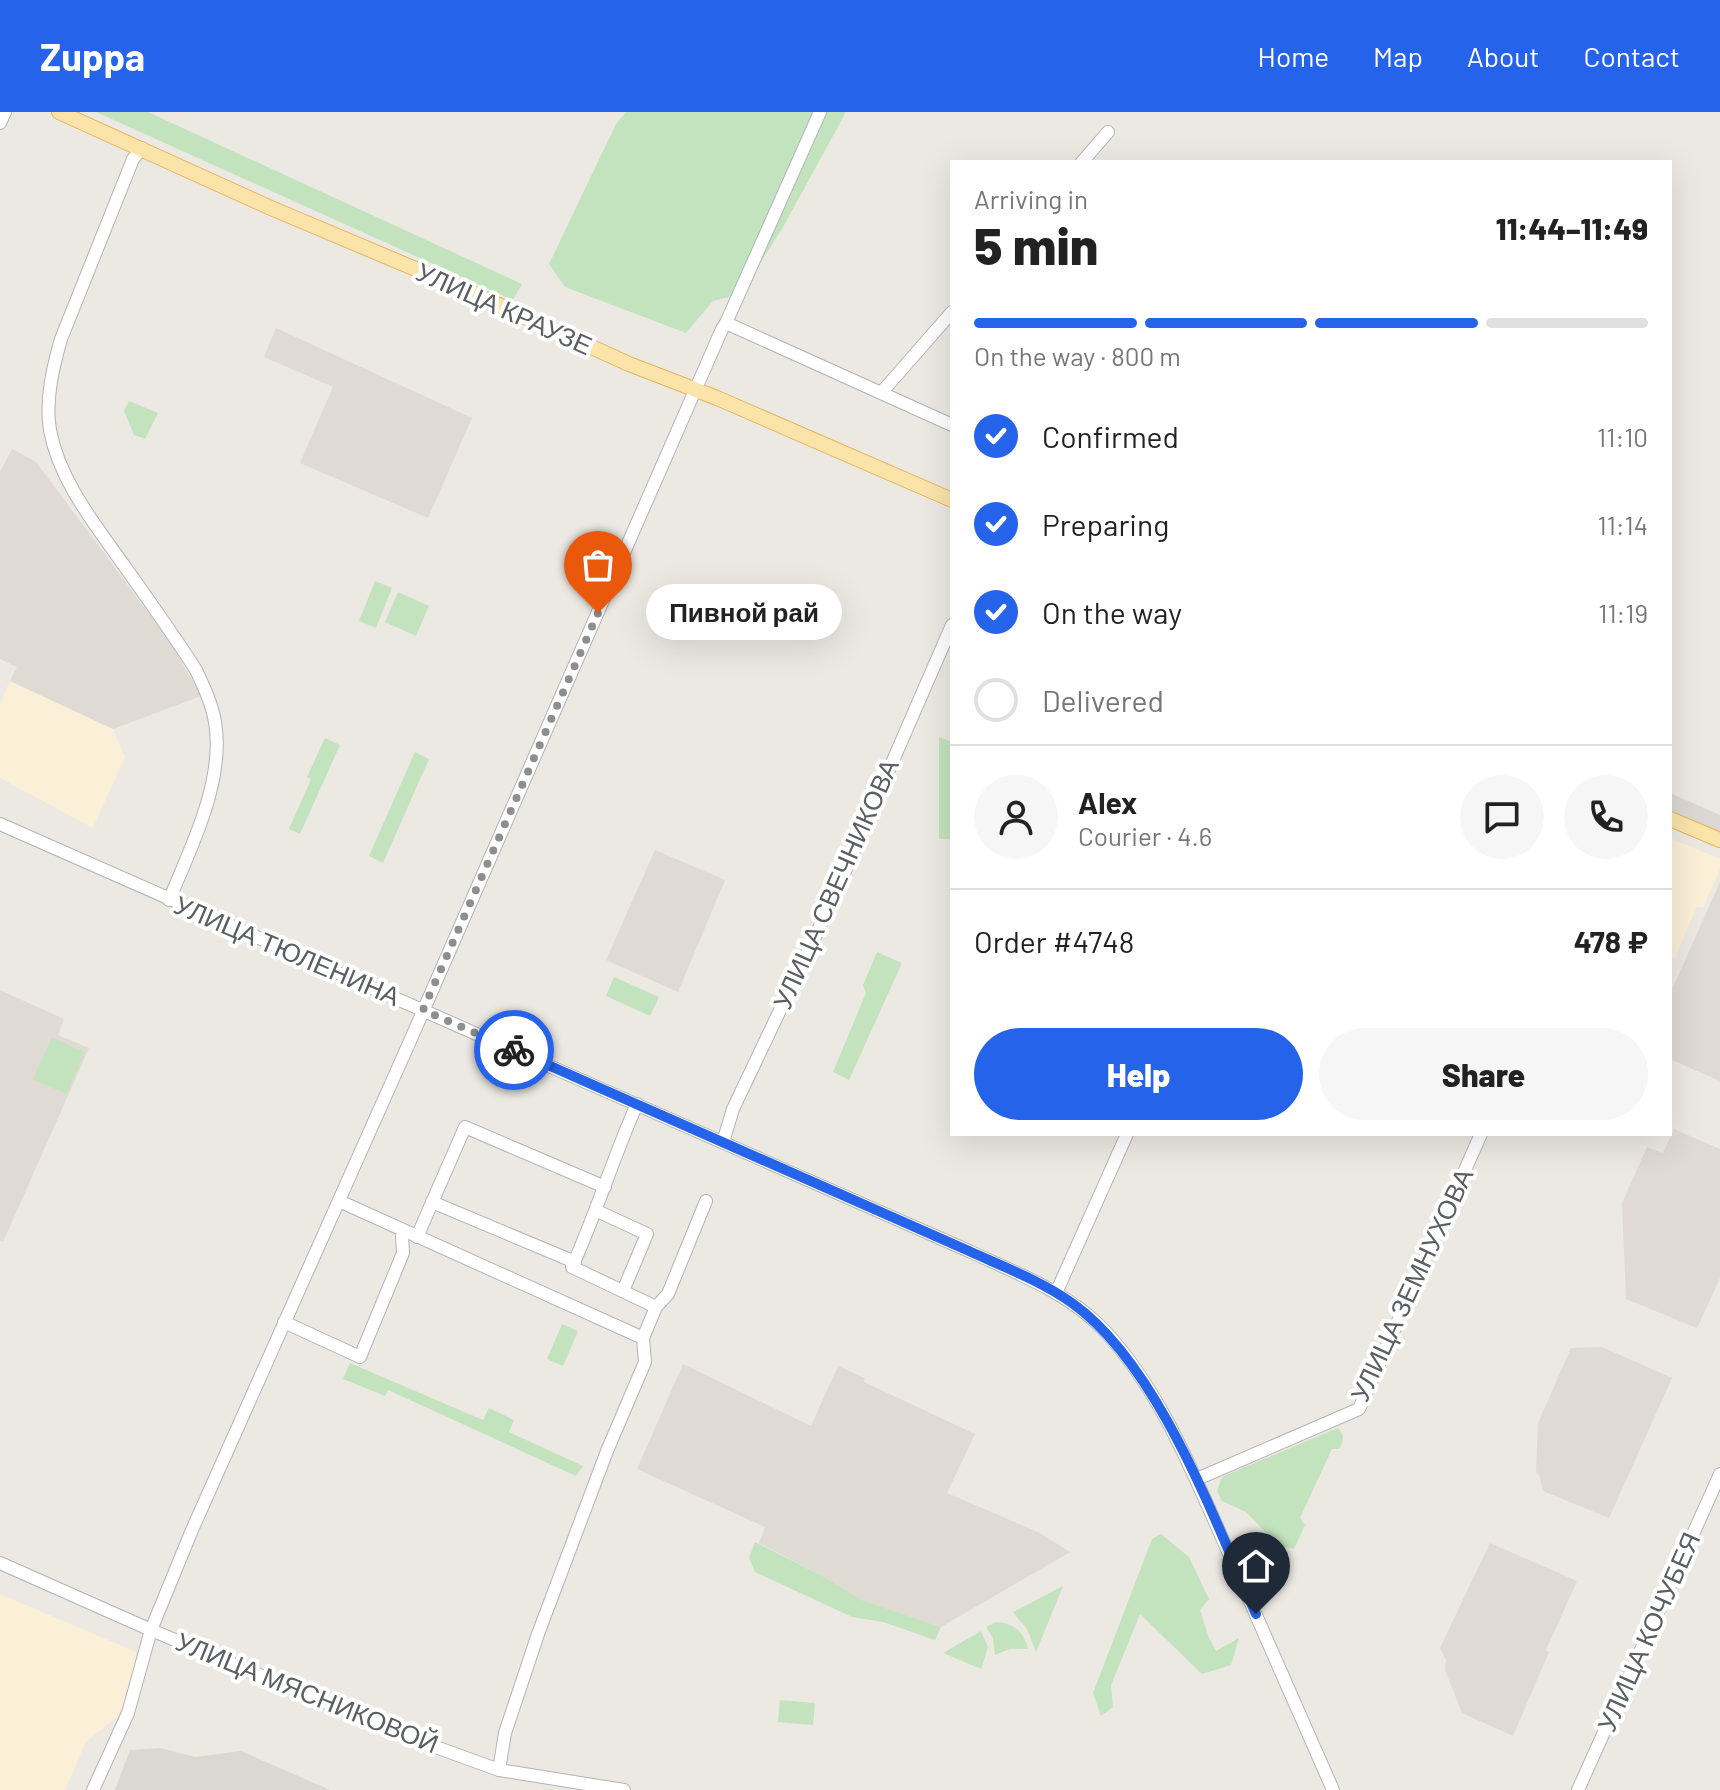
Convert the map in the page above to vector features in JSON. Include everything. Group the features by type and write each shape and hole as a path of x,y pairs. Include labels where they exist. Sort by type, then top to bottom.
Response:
{"main road":[{"name":"УЛИЦА КРАУЗЕ","path":"59,112 629,364 950,499"},
{"path":"1672,820 1720,840"}],"street":[{"path":"0,123 5,112"},
{"path":"93,1790 128,1713 151,1630 190,1535 820,112"},
{"path":"1084,160 1108,132"},
{"path":"142,148 133,159 61,339 54,364 49,409 53,439 72,489 196,670 216,723 213,784 169,900"},
{"path":"881,393 950,314"},
{"path":"726,323 950,424"},
{"name":"УЛИЦА СВЕЧНИКОВА","path":"723,1142 733,1109 831,903 950,630"},
{"name":"УЛИЦА ТЮЛЕНИНА","path":"0,824 969,1251 1056,1293 1104,1330 1141,1377 1197,1479 1333,1790"},
{"path":"637,1104 619,1144 597,1211 572,1267 656,1307"},
{"path":"417,1237 465,1127 605,1187"},
{"path":"1056,1293 1126,1136"},
{"name":"УЛИЦА ЗЕМНУХОВА","path":"1197,1479 1359,1409 1480,1136"},
{"path":"339,1201 643,1338"},
{"path":"499,1770 505,1733 538,1634 607,1451 645,1362 643,1338 656,1307 668,1294 706,1201"},
{"path":"432,1202 575,1262"},
{"path":"597,1211 647,1234 623,1291"},
{"path":"284,1322 360,1357 403,1253 402,1235"},
{"name":"УЛИЦА КОЧУБЕЯ","path":"1578,1790 1720,1474"},
{"name":"УЛИЦА МЯСНИКОВОЙ","path":"0,1563 151,1630 411,1738 499,1770 624,1790"}],"shaded area":[{"path":"276,328 472,418 428,518 300,463 333,387 264,357"},
{"path":"12,449 36,462 170,642 201,696 113,729 10,681 17,667 0,659 0,472"},
{"path":"10,681 113,729 125,757 93,828 0,778 0,704"},
{"path":"1672,794 1720,815 1720,833 1672,812"},
{"path":"1672,839 1720,859 1720,869 1703,908 1697,906 1675,958 1672,957"},
{"path":"655,850 725,880 678,992 606,960"},
{"path":"1720,882 1720,1081 1672,1060 1672,990"},
{"path":"0,990 64,1019 58,1035 89,1048 3,1242 0,1241"},
{"path":"1674,1129 1720,1149 1720,1278 1697,1328 1626,1299 1622,1203 1647,1147 1663,1153"},
{"path":"1602,1347 1672,1378 1609,1518 1543,1491 1536,1471 1538,1423 1571,1348"},
{"path":"683,1364 811,1426 838,1366 865,1378 864,1382 975,1434 947,1493 1040,1533 1070,1552 941,1627 862,1600 759,1543 765,1527 637,1469"},
{"path":"1490,1543 1577,1581 1513,1736 1462,1713 1440,1648"},
{"path":"0,1594 136,1652 123,1708 118,1716 86,1742 65,1790 0,1790"},
{"path":"160,1748 195,1757 241,1751 330,1790 115,1790 130,1750"}],"green space":[{"path":"96,112 148,112 522,284 513,300"},
{"path":"626,112 846,112 782,229 740,294 713,301 686,333 565,287 549,264 616,124"},
{"path":"129,401 158,413 145,439 134,435 124,411"},
{"path":"375,581 392,588 376,628 359,621"},
{"path":"398,592 429,606 416,636 385,622"},
{"path":"939,737 950,741 950,839 939,839"},
{"path":"325,738 340,745 300,834 289,829"},
{"path":"415,752 429,759 383,863 369,856"},
{"path":"877,952 902,963 849,1080 833,1072 866,993 863,985"},
{"path":"614,977 659,997 650,1016 606,996"},
{"path":"52,1038 85,1052 66,1094 33,1079"},
{"path":"562,1324 578,1331 563,1366 547,1359"},
{"path":"350,1363 483,1420 489,1408 514,1420 509,1432 583,1466 576,1476 388,1390 385,1396 343,1379"},
{"path":"1338,1428 1343,1436 1342,1443 1339,1449 1332,1449 1300,1518 1305,1525 1294,1549 1278,1545 1246,1512 1222,1501 1217,1491 1226,1475"},
{"path":"1161,1534 1189,1557 1209,1599 1200,1610 1216,1651 1239,1638 1231,1665 1202,1674 1140,1614 1111,1685 1113,1707 1101,1716 1093,1693 1152,1539"},
{"path":"755,1542 862,1600 941,1627 935,1640 883,1622 852,1617 755,1572 749,1558"},
{"path":"1063,1586 1036,1652 1027,1629 1013,1612"},
{"path":"996,1622 1008,1624 1017,1630 1028,1649 1010,1649 995,1655 993,1638 986,1627"},
{"path":"981,1631 988,1647 981,1669 943,1653"},
{"path":"780,1700 815,1703 813,1725 778,1722"}],"way so far":[{"path":"514,1050 423,1010 598,613"}],"place":[{"name":"Пивной рай","path":"598,613"}],"route":[{"path":"514,1050 969,1251 1074,1304 1104,1330 1141,1377 1197,1479 1256,1614"}]}
